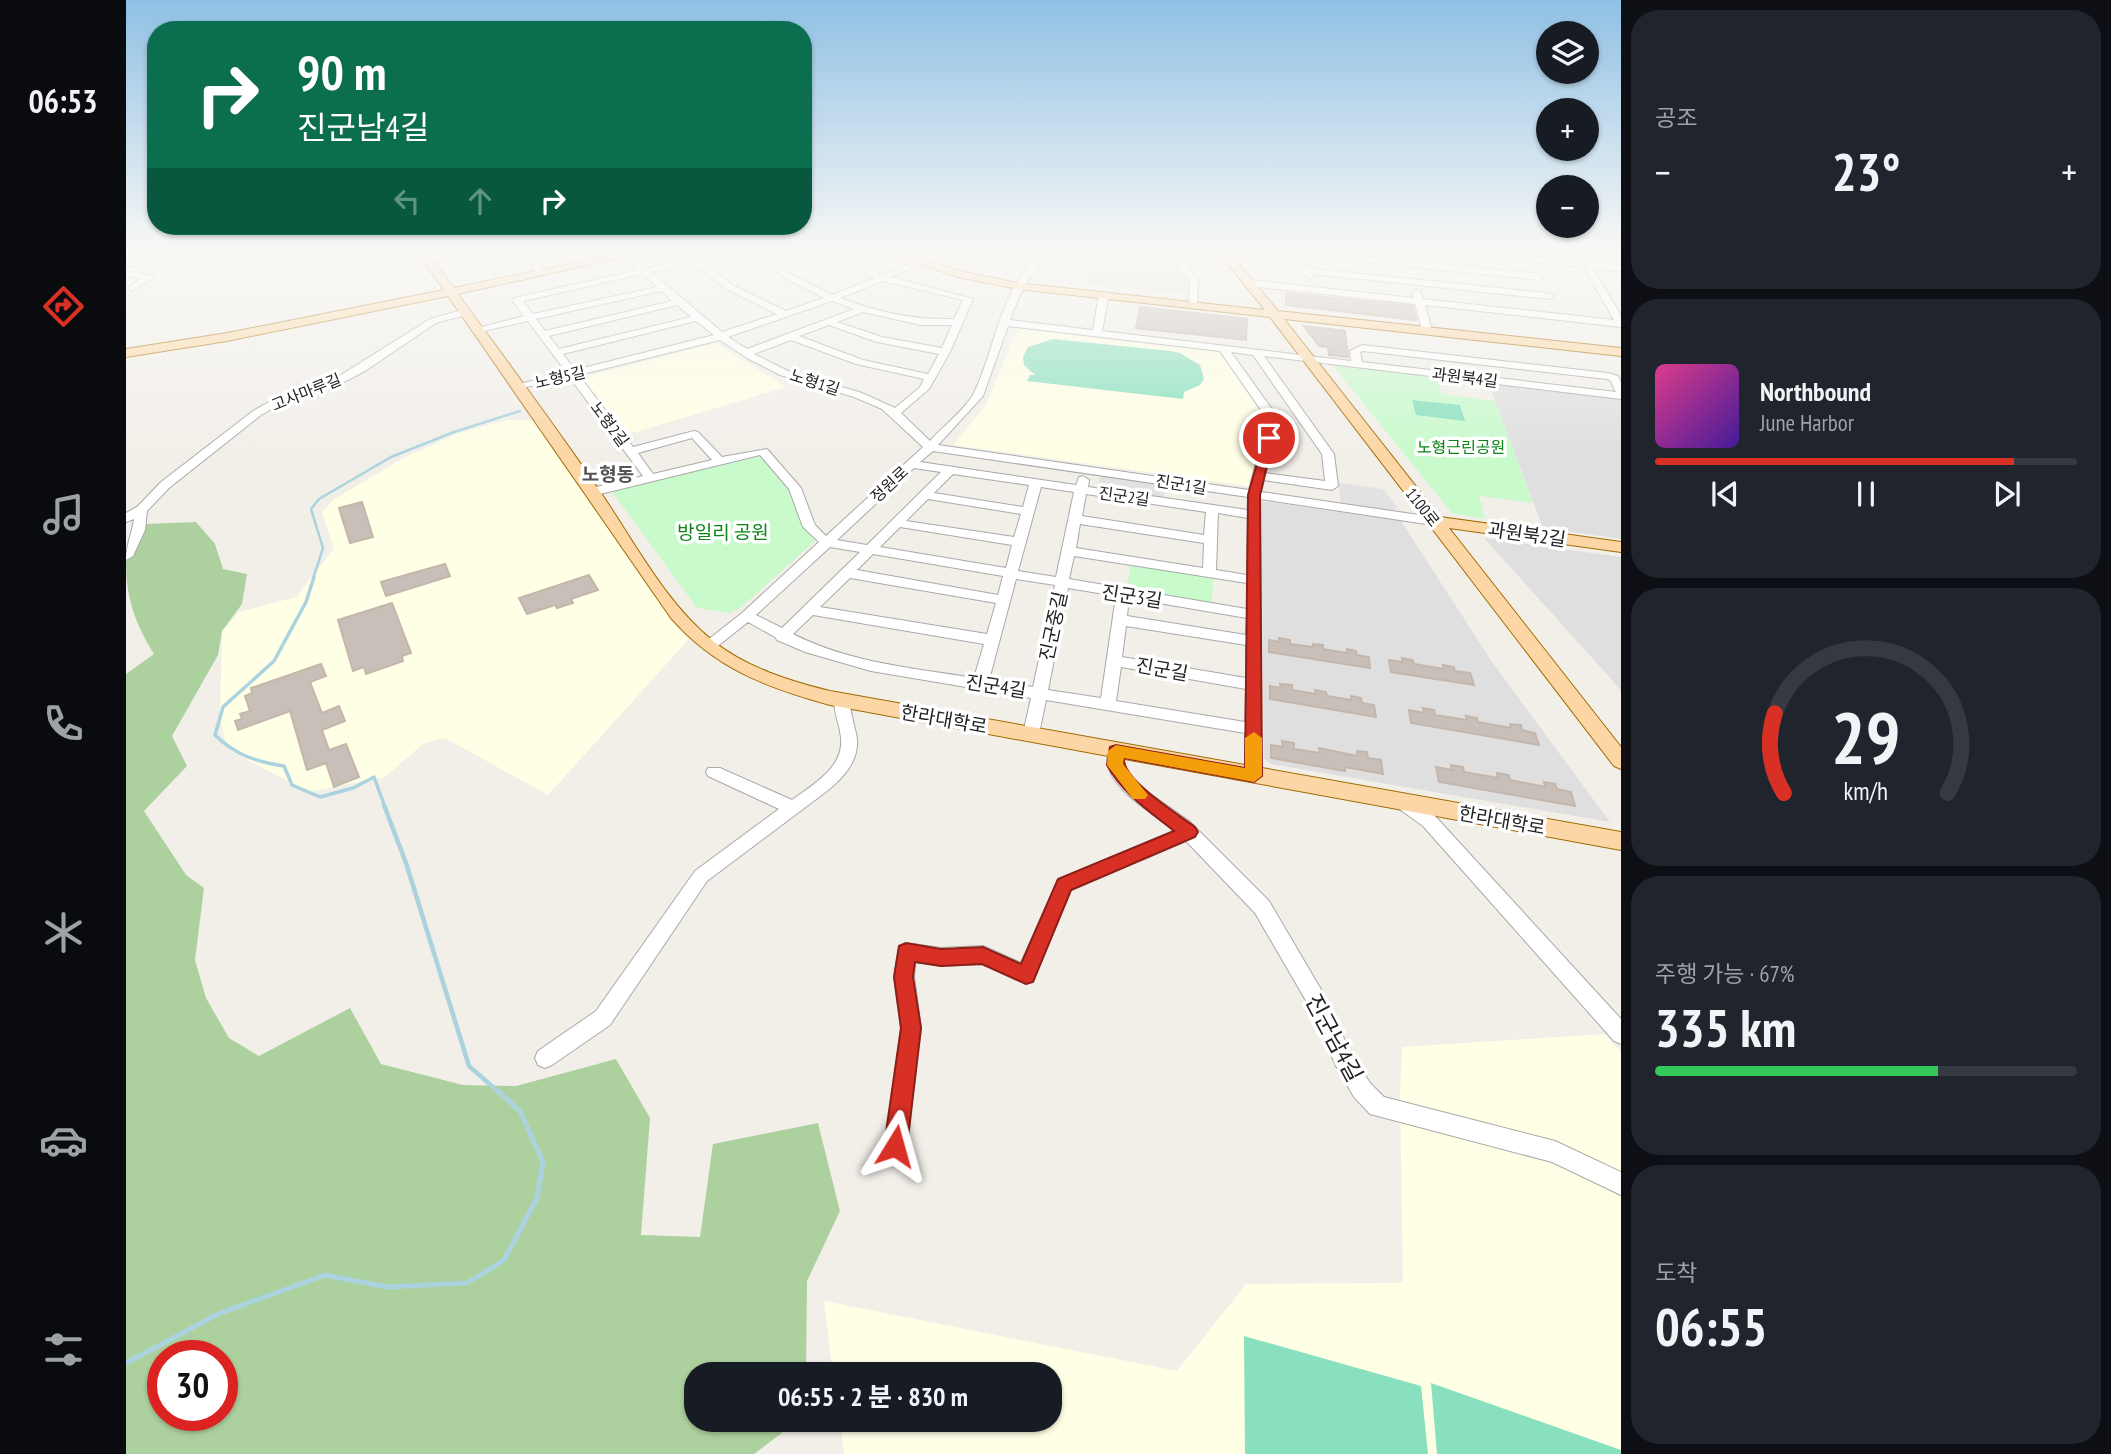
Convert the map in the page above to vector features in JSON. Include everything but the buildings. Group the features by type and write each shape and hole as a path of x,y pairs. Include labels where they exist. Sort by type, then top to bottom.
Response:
{"main road":[{"path":"126,346 278,321"},
{"path":"126,353 306,321"},
{"name":"한라대학로","path":"473,321 671,606 709,646 755,674 789,687 842,700 1621,841"},
{"name":"1100로","path":"1278,321 1621,761"},
{"path":"1341,321 1621,352"},
{"path":"1374,321 1590,346 1601,350"},
{"name":"과원북2길","path":"1433,521 1621,547"}],"street":[{"name":"고사마루길","path":"126,518 141,510 165,485 257,413 305,390 350,375 434,321"},
{"path":"479,329 514,321"},
{"name":"노형2길","path":"534,321 649,476"},
{"path":"544,334 599,321"},
{"path":"558,352 686,321"},
{"name":"노형1길","path":"702,321 772,368 883,405 930,447"},
{"name":"노형5길","path":"520,387 721,336 765,321"},
{"path":"746,353 836,321"},
{"path":"895,414 924,389 959,322 918,321"},
{"path":"1097,333 1099,321"},
{"path":"1425,321 1426,327"},
{"path":"1593,321 1621,324"},
{"path":"1003,322 1308,358"},
{"name":"정원로","path":"709,646 747,617 930,447 978,396 1003,322"},
{"path":"831,323 880,340 945,352"},
{"path":"793,337 815,348 863,364 930,377"},
{"path":"1223,348 1288,419 1328,454 1332,486 1260,476"},
{"path":"1357,364 1355,351 1362,348 1608,376 1614,378 1621,394"},
{"path":"1255,351 1288,419"},
{"name":"과원북4길","path":"1308,358 1621,394"},
{"path":"1254,776 1254,495 1260,476 1288,419"},
{"path":"908,427 931,430 948,428"},
{"name":"노형2길","path":"631,451 694,434 719,461"},
{"name":"진군1길","path":"930,447 1433,521"},
{"path":"592,492 649,476 763,451 795,488 810,527 826,542"},
{"name":"진군2길","path":"909,464 1254,515"},
{"path":"782,637 950,470"},
{"name":"진군중길","path":"1031,734 1086,470"},
{"path":"980,684 1036,483"},
{"path":"925,495 1027,511"},
{"path":"1209,573 1212,509"},
{"path":"126,556 139,530 141,510"},
{"path":"1075,519 1210,540"},
{"path":"897,523 1019,542"},
{"name":"진군3길","path":"826,542 1254,615"},
{"path":"1070,551 1254,580"},
{"path":"847,573 1004,600"},
{"path":"1114,661 1123,594"},
{"path":"811,610 991,640"},
{"name":"진군4길","path":"747,617 782,637 832,657 1254,729"},
{"path":"1120,620 1254,641"},
{"name":"진군길","path":"1108,705 1114,661 1254,685"},
{"path":"545,1058 603,1018 701,876 837,773 848,756 849,740 841,716 842,700"},
{"name":"진군남4길","path":"1116,751 1115,765 1122,777 1140,796 1189,832 1262,907 1319,1005 1343,1059 1362,1090 1378,1106 1555,1152 1621,1184"},
{"path":"714,772 793,808"},
{"path":"1404,803 1429,821 1621,1034"},
{"path":"895,1146 911,1028 904,977 906,952 941,957 983,955 1026,975 1064,885 1189,832"}],"shaded area":[{"path":"1018,328 1222,350 1270,421 1254,487 953,445 986,405"},
{"path":"716,343 786,387 626,435 581,378"},
{"path":"1488,382 1621,398 1621,539 1543,528"},
{"path":"507,420 532,420 688,640 548,795 445,738 424,743 385,777 308,792 227,749 220,718 222,631 239,612 296,597 334,549 322,512 333,500 405,457 459,433"},
{"path":"1100,476 1165,486 1163,498 1097,489"},
{"path":"1338,483 1383,489 1397,507 1393,511 1341,503"},
{"path":"1261,501 1401,521 1492,662 1610,822 1271,764 1264,759"},
{"path":"1484,538 1621,557 1621,691 1612,680"},
{"path":"1605,1034 1621,1053 1621,1454 844,1454 841,1432 1062,1432 1062,1362 832,1362 824,1301 1177,1371 1246,1284 1403,1283 1400,1096 1402,1047"}],"green space":[{"path":"1053,339 1180,353 1200,365 1204,379 1200,385 1184,392 1183,399 1027,381 1030,375 1035,375 1024,365 1023,357 1028,347"},
{"name":"노형근린공원","path":"1339,365 1437,377 1442,394 1495,401 1533,503 1479,496 1485,519 1452,513 1334,367"},
{"path":"1412,400 1460,405 1465,421 1416,415"},
{"name":"방일리 공원","path":"757,457 767,459 789,486 806,531 815,541 739,609 727,613 697,608 613,493 619,488"},
{"path":"196,522 215,544 223,569 247,574 242,604 222,631 218,655 172,736 187,766 144,811 186,875 204,888 195,960 206,998 229,1038 259,1056 350,1008 381,1064 463,1085 516,1086 616,1059 650,1118 641,1235 700,1237 713,1144 818,1123 840,1211 807,1281 806,1362 684,1362 684,1432 783,1432 754,1454 126,1454 126,674 154,654 133,611 128,588 126,563 144,524"},
{"path":"1131,563 1213,577 1212,603 1127,589"},
{"path":"1244,1336 1421,1386 1428,1454 1245,1454"},
{"path":"1431,1383 1621,1450 1621,1454 1437,1454"}],"waterway":[{"path":"313,579 323,548 311,509 319,499 391,457 454,432 520,411"},
{"path":"314,577 306,602 274,661 223,707 215,735 230,748 247,756 284,766 292,785 320,797 353,788 374,777 385,807"},
{"path":"384,805 406,863 469,1066 501,1094"},
{"path":"126,1363 218,1314 325,1275 387,1287 467,1283 504,1260 537,1198 543,1162 520,1111 499,1092"}],"slow traffic":[{"path":"1139,795 1115,765 1116,751 1254,776 1254,738"}],"district":[{"name":"노형동","path":"608,474"}],"route":[{"path":"895,1146 911,1028 904,977 906,952 941,957 983,955 1026,975 1064,885 1189,832 1140,796 1122,777 1115,765 1116,751 1254,776 1254,495 1269,438"}]}
